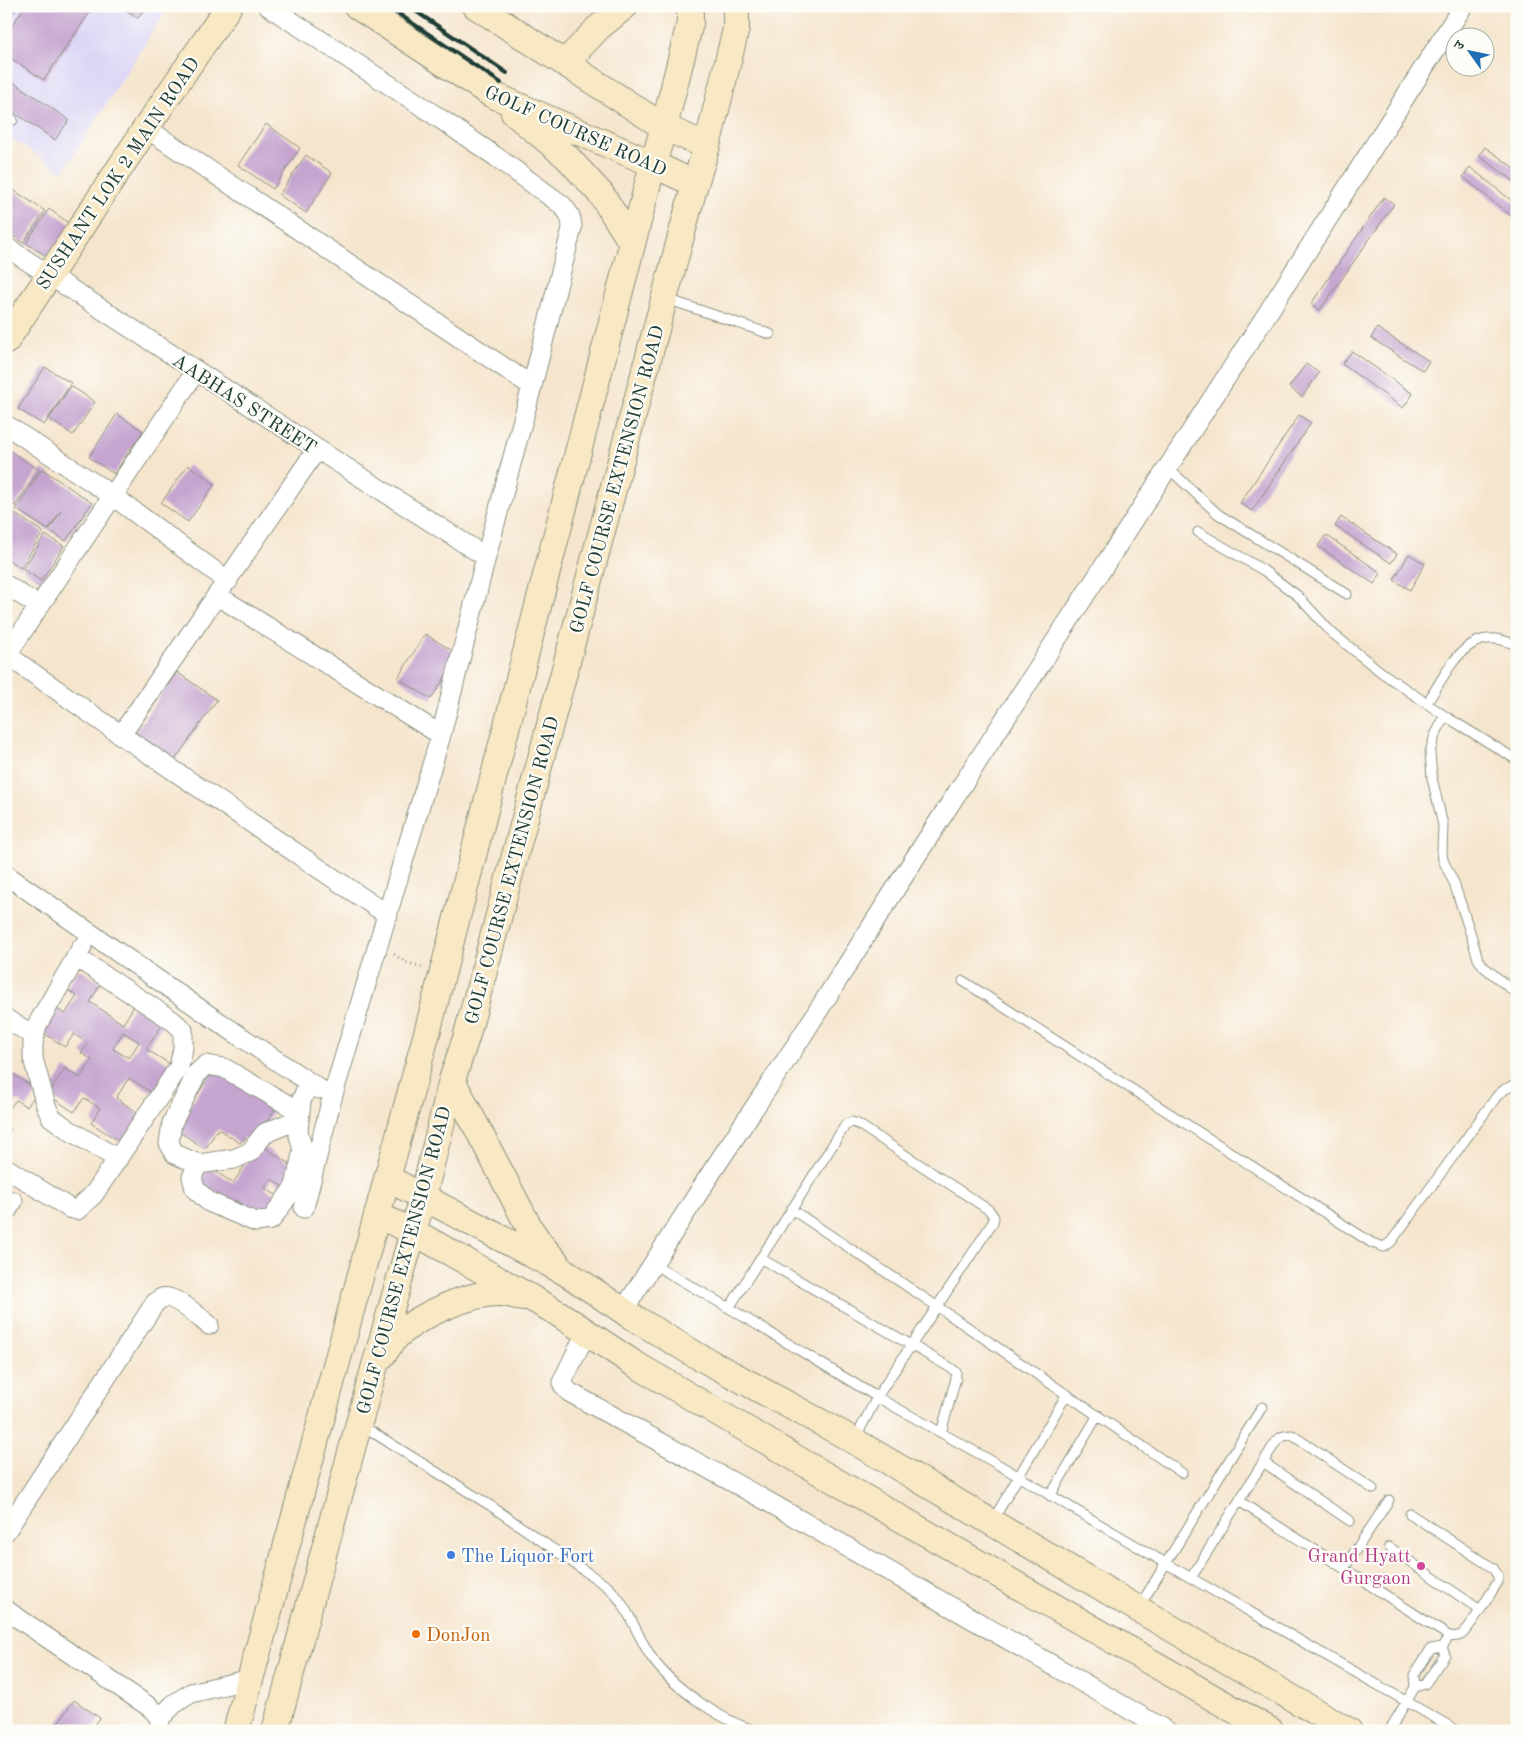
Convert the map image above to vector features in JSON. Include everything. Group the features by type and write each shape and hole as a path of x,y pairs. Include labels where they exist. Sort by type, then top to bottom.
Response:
{"main road":[{"name":"SUSHANT LOK 2 MAIN ROAD","path":"6,341 229,6"},
{"name":"GOLF COURSE ROAD","path":"357,6 491,94 695,184"},
{"name":"GOLF COURSE ROAD","path":"476,6 664,127 707,146"},
{"path":"565,63 598,28 625,6"},
{"name":"GOLF COURSE EXTENSION ROAD","path":"236,1731 442,975 632,243 664,127 690,23 690,6"},
{"name":"GOLF COURSE EXTENSION ROAD","path":"275,1731 423,1197 452,1080 468,1029 695,184 707,146 736,28 736,6"},
{"path":"491,94 566,156 601,194 632,243"},
{"path":"452,1080 530,1229 541,1245 565,1272"},
{"path":"387,1178 565,1272 623,1311 854,1441 1349,1731"},
{"path":"377,1215 412,1232 556,1312 633,1363 1271,1731"},
{"path":"375,1365 396,1337 414,1323 445,1307 473,1298 500,1293 531,1299"},
{"path":"739,1424 760,1389"}],"street":[{"path":"268,6 495,156 562,205 569,212 572,219 572,228 532,386 486,556 441,735 332,1098 304,1208"},
{"path":"623,1311 1168,468 1463,6"},
{"path":"146,128 532,386"},
{"name":"AABHAS STREET","path":"6,247 317,450 486,556"},
{"path":"196,371 7,655 121,735 388,915"},
{"path":"6,425 113,496 223,588 441,735"},
{"path":"121,735 317,450"},
{"path":"6,585 39,606"},
{"path":"10,885 90,933 332,1098"},
{"path":"90,933 37,1025 33,1043 33,1058 46,1106 52,1116 69,1130 118,1159"},
{"path":"6,1168 62,1204 77,1210 94,1194 179,1067 183,1048 183,1030 173,1021 76,957"},
{"path":"6,1019 34,1036"},
{"path":"206,1065 224,1068 300,1115 265,1133 250,1152 234,1159 198,1164 175,1154 169,1143 172,1123 197,1073 206,1065"},
{"path":"198,1164 192,1177 195,1189 209,1202 256,1222 271,1220 295,1186 303,1150 298,1132 301,1101 309,1083"},
{"path":"6,1531 156,1303 162,1298 178,1301 209,1325"},
{"path":"586,1333 563,1380 563,1385 569,1392 767,1501 1167,1731"},
{"path":"6,1610 151,1708 159,1724 174,1704 191,1692 250,1678"}],"lane":[{"path":"665,298 770,334"},
{"path":"1168,468 1218,514 1347,594"},
{"path":"1198,532 1263,570 1298,596 1341,641 1381,672 1445,716 1517,760"},
{"path":"1427,703 1459,654 1475,641 1484,639 1505,641 1517,646"},
{"path":"1445,716 1435,735 1430,752 1432,778 1443,825 1443,860 1454,883 1472,935 1478,959 1484,968 1517,994"},
{"path":"963,981 1372,1243 1384,1247 1391,1242 1497,1096 1505,1089 1517,1084"},
{"path":"730,1308 846,1124 852,1122 858,1124 989,1210 994,1217 993,1222 877,1397 854,1441"},
{"path":"791,1209 1182,1473"},
{"path":"760,1258 944,1363 956,1372 941,1433"},
{"path":"653,1264 877,1397 1018,1476 1191,1578 1458,1731"},
{"path":"991,1522 1067,1394"},
{"path":"1138,1609 1262,1407"},
{"path":"1050,1496 1098,1415"},
{"path":"359,1424 491,1506 608,1587 616,1594 651,1657 664,1674 689,1694 722,1716 757,1731"},
{"path":"1191,1578 1263,1462 1278,1439 1284,1435 1292,1435 1373,1489"},
{"path":"1263,1462 1350,1520"},
{"path":"1344,1568 1389,1500"},
{"path":"1239,1501 1449,1636 1459,1636 1480,1610 1498,1582 1498,1576 1493,1568 1410,1514"},
{"path":"1389,1547 1480,1610"},
{"path":"1389,1731 1416,1687 1426,1684 1444,1655 1442,1647 1449,1636"},
{"path":"1416,1687 1414,1675 1431,1649 1442,1647"}],"path":[{"path":"380,943 405,962 442,975"}],"shaded area":[{"path":"6,6 169,6 63,172 6,135"}],"building":[{"path":"6,6 18,6 6,24"},
{"path":"25,6 94,6 44,80 6,55 6,35"},
{"path":"120,6 146,6 138,18"},
{"path":"6,77 69,120 55,140 6,107"},
{"path":"266,124 300,148 273,189 238,165"},
{"path":"1485,147 1517,170 1517,183 1479,156"},
{"path":"306,155 332,173 306,213 279,195"},
{"path":"1470,167 1517,205 1516,220 1463,177"},
{"path":"6,185 45,211 23,243 6,231"},
{"path":"1384,197 1394,204 1320,310 1311,304"},
{"path":"49,209 73,226 51,259 26,243"},
{"path":"1377,328 1429,361 1423,371 1371,338"},
{"path":"1352,351 1413,394 1403,408 1342,364"},
{"path":"1306,364 1319,373 1302,397 1289,387"},
{"path":"45,367 71,383 44,425 18,409"},
{"path":"71,386 95,402 73,435 49,419"},
{"path":"117,414 143,431 114,474 89,457"},
{"path":"1299,415 1311,423 1252,511 1240,503"},
{"path":"9,450 39,470 15,506 6,500 6,454"},
{"path":"188,465 215,484 188,522 161,503"},
{"path":"42,469 92,503 66,541 49,530 61,511 48,530 16,509"},
{"path":"6,506 13,510 6,520"},
{"path":"12,512 43,532 21,568 6,558 6,521"},
{"path":"1341,517 1397,554 1391,563 1335,526"},
{"path":"45,535 64,546 41,581 23,569"},
{"path":"1326,535 1381,573 1374,584 1318,546"},
{"path":"1409,554 1425,564 1410,590 1394,580"},
{"path":"425,634 459,655 431,699 398,678"},
{"path":"177,672 217,700 175,760 135,732"},
{"path":"79,969 101,983 90,1002 123,1024 134,1006 163,1024 146,1049 173,1066 154,1094 129,1078 116,1098 141,1115 122,1143 91,1123 100,1108 84,1098 74,1112 48,1095 65,1068 80,1078 92,1060 81,1053 88,1044 74,1034 65,1047 39,1030 54,1007 65,1014 77,996 66,989","holes":["123,1032 139,1042 129,1058 113,1049"]},
{"path":"6,1057 13,1061 9,1071 38,1091 27,1107 16,1100 6,1113"},
{"path":"214,1069 275,1109 253,1142 245,1137 240,1143 218,1129 205,1149 175,1129"},
{"path":"6,1126 11,1129 6,1136"},
{"path":"259,1144 298,1169 285,1188 271,1179 265,1188 279,1197 263,1218 235,1200 229,1208 197,1187 209,1167 233,1183"},
{"path":"74,1700 100,1718 91,1731 67,1731 57,1724"}],"railway":[{"path":"387,6 501,83"},
{"path":"408,6 507,73"}],"place":[{"name":"The Liquor Fort","path":"451,1555"},
{"name":"Grand Hyatt Gurgaon","path":"1421,1566"},
{"name":"DonJon","path":"416,1634"}]}
